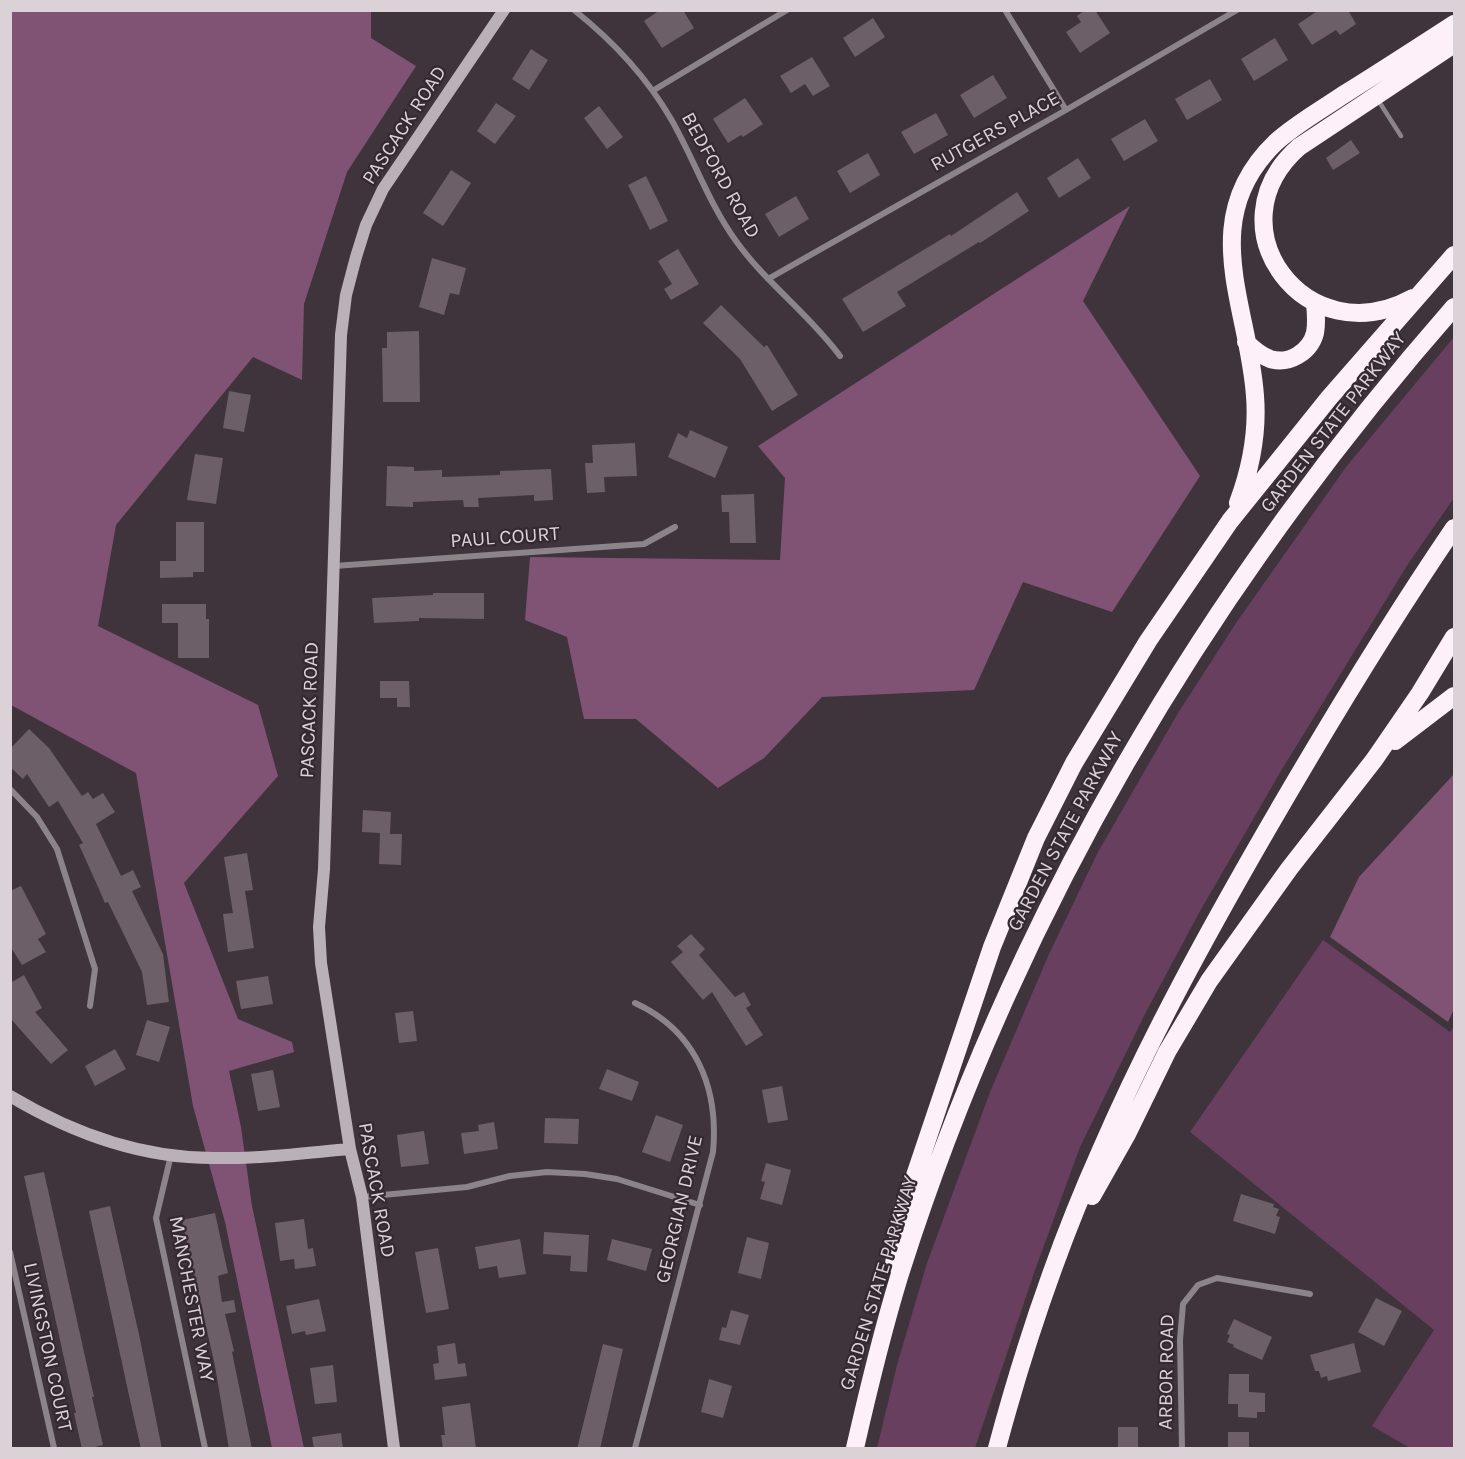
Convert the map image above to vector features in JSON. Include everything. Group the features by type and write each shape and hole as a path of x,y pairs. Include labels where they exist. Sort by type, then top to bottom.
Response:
{"highway":[{"path":"1230,521 1244,485 1253,451 1255,395 1231,248 1235,214 1245,184 1264,156 1290,130 1455,24"},
{"path":"1420,294 1403,304 1374,312 1346,313 1315,303 1285,278 1271,255 1264,228 1266,201 1269,188 1281,165 1299,147 1455,44"},
{"path":"883,1334 902,1214 973,1003 1020,875 1055,799 1094,727 1173,603 1230,521 1329,398 1455,255"},
{"path":"1246,342 1261,355 1270,359 1279,360 1297,356 1313,338 1315,303"},
{"name":"GARDEN STATE PARKWAY","path":"855,1449 899,1278 957,1112 1025,953 1107,794 1191,654 1264,547 1334,453 1455,307"},
{"path":"997,1449 1019,1368 1057,1258 1124,1098 1231,891 1396,615 1455,528"},
{"path":"1057,1258 1127,1134 1167,1052 1209,981 1289,869 1374,760 1455,637"},
{"path":"1374,760 1409,728 1455,696"}],"street":[{"name":"PASCACK ROAD","path":"394,1449 362,1197 350,1149 321,963 319,927 324,869 341,335 346,295 356,256 366,225 390,176 504,10"},
{"name":"BEDFORD ROAD","path":"574,10 606,36 654,90 672,120 719,215 735,240 768,279 805,314 840,356"},
{"path":"654,90 787,10"},
{"path":"1005,10 1066,110"},
{"name":"RUTGERS PLACE","path":"768,279 1237,10"},
{"name":"PAUL COURT","path":"333,566 644,544 675,527"},
{"path":"10,789 37,818 57,849 95,969 90,1006"},
{"name":"GEORGIAN DRIVE","path":"635,1003 664,1020 695,1056 707,1079 713,1102 715,1128 713,1152 700,1205 635,1449"},
{"path":"11,1097 47,1117 85,1133 130,1148 171,1155 212,1158 253,1157 350,1149"},
{"name":"MANCHESTER WAY","path":"171,1155 156,1218 205,1449"},
{"path":"362,1197 467,1187 510,1176 547,1172 617,1179 700,1205"},
{"name":"LIVINGSTON COURT","path":"10,1252 54,1449"},
{"name":"ARBOR ROAD","path":"1182,1449 1180,1340 1184,1304 1198,1285 1217,1278 1310,1294"}],"lane":[{"path":"1375,95 1401,136"}],"shaded area":[{"path":"10,11 371,11 371,38 416,66 347,172 304,304 302,380 253,357 116,525 98,626 258,705 278,776 184,883 238,1019 292,1042 294,1052 229,1071 241,1127 252,1206 304,1448 272,1448 225,1222 193,1106 136,773 11,705"},
{"path":"1130,206 1083,301 1200,476 1112,612 1023,582 974,690 822,697 764,758 718,788 636,719 584,719 567,637 525,620 530,557 780,560 785,478 758,446"},
{"path":"1454,337 1454,498 1408,564 1281,771 1199,913 1146,1012 1080,1147 1034,1273 975,1448 877,1448 897,1365 927,1263 990,1092 1049,954 1098,852 1178,713 1236,623 1346,467"},
{"path":"1454,774 1454,1009 1448,1022 1330,937 1359,877"},
{"path":"1323,940 1450,1032 1454,1026 1454,1448 1410,1448 1372,1426 1434,1330 1190,1132"}],"building":[{"path":"660,10 683,10 694,28 662,48 644,21"},
{"path":"1085,10 1095,10 1110,33 1080,53 1066,32 1081,22 1077,16"},
{"path":"1319,10 1348,10 1356,24 1340,35 1336,30 1312,45 1298,24"},
{"path":"873,18 885,37 855,57 843,38"},
{"path":"1275,38 1288,60 1254,81 1241,59"},
{"path":"531,49 548,60 529,90 512,79"},
{"path":"812,57 830,86 813,96 805,84 791,93 780,76"},
{"path":"993,75 1007,98 974,118 960,95"},
{"path":"1210,79 1222,100 1187,120 1175,99"},
{"path":"745,98 763,124 743,137 741,135 728,143 713,119"},
{"path":"496,103 516,116 495,144 477,131"},
{"path":"599,106 623,137 607,149 584,118"},
{"path":"936,113 948,135 914,154 901,132"},
{"path":"1145,119 1158,141 1124,161 1111,139"},
{"path":"1351,140 1360,153 1333,170 1326,158"},
{"path":"868,153 880,175 850,193 837,171"},
{"path":"1078,158 1091,178 1059,198 1047,178"},
{"path":"451,170 471,183 443,226 423,213"},
{"path":"646,176 668,221 650,230 628,185"},
{"path":"1017,192 1029,211 897,292 906,306 863,332 842,299 950,234 951,236"},
{"path":"796,196 809,219 779,237 765,214"},
{"path":"678,249 699,284 671,300 664,289 672,284 658,261"},
{"path":"432,258 466,268 459,295 450,293 444,315 419,307"},
{"path":"721,305 764,347 767,345 798,395 772,411 740,359 703,323"},
{"path":"419,331 420,402 383,402 382,348 387,348 387,332"},
{"path":"229,391 251,395 244,432 223,428"},
{"path":"690,430 728,447 715,478 668,457 678,433 687,438"},
{"path":"635,443 637,476 604,477 605,492 587,493 585,463 593,463 592,445"},
{"path":"195,454 223,458 216,504 187,500"},
{"path":"387,466 414,467 414,471 442,470 442,477 500,475 500,471 551,469 553,500 534,501 534,495 478,498 479,507 464,507 463,500 413,502 413,507 386,506"},
{"path":"754,494 756,543 730,543 729,512 722,512 721,495"},
{"path":"176,522 204,522 204,572 193,572 193,577 160,578 160,561 176,561"},
{"path":"433,593 484,593 484,619 419,618 419,621 374,623 372,598 433,595"},
{"path":"162,604 206,604 206,619 209,619 209,658 178,658 178,623 162,623"},
{"path":"380,681 409,681 410,707 397,707 397,698 380,698"},
{"path":"29,729 49,748 82,796 88,792 93,799 103,793 115,812 96,824 121,876 133,870 141,887 132,891 163,954 169,1002 147,1005 142,972 108,902 105,903 79,845 83,843 58,801 49,807 27,774 23,779 10,767 10,749"},
{"path":"363,810 391,812 390,834 402,834 401,865 379,864 380,833 362,832"},
{"path":"247,853 253,890 245,891 254,948 228,952 223,914 233,913 224,857"},
{"path":"21,886 46,934 38,939 46,952 22,965 10,946 10,891"},
{"path":"691,934 705,949 699,955 735,997 744,992 751,1005 746,1008 763,1035 746,1046 712,992 703,1000 671,962 683,952 677,946"},
{"path":"24,975 42,1008 35,1012 68,1050 51,1064 10,1018 10,983"},
{"path":"268,976 273,1004 241,1009 236,981"},
{"path":"413,1011 417,1041 399,1043 395,1013"},
{"path":"147,1020 170,1027 159,1062 136,1055"},
{"path":"115,1049 126,1069 95,1086 85,1066"},
{"path":"607,1069 639,1082 632,1101 599,1089"},
{"path":"273,1070 280,1107 258,1111 251,1074"},
{"path":"782,1086 788,1120 768,1123 762,1090"},
{"path":"656,1115 683,1125 670,1162 642,1152"},
{"path":"545,1118 579,1119 578,1144 544,1143"},
{"path":"494,1122 498,1149 464,1154 461,1133 479,1131 478,1125"},
{"path":"424,1131 429,1164 401,1167 397,1135"},
{"path":"766,1163 791,1170 782,1205 760,1199 765,1182 761,1181"},
{"path":"44,1172 103,1445 87,1449 82,1449 24,1176"},
{"path":"1241,1194 1274,1204 1273,1207 1279,1209 1276,1216 1280,1217 1275,1234 1233,1221"},
{"path":"110,1206 162,1449 141,1449 89,1211"},
{"path":"215,1213 228,1273 218,1276 222,1302 234,1300 236,1312 225,1314 252,1449 229,1449 215,1366 182,1220"},
{"path":"304,1219 308,1249 313,1248 316,1266 295,1269 294,1259 280,1261 275,1223"},
{"path":"544,1232 589,1235 587,1272 570,1271 571,1256 543,1254"},
{"path":"747,1237 769,1243 761,1279 738,1273"},
{"path":"520,1239 526,1274 499,1278 497,1266 479,1269 475,1247"},
{"path":"612,1239 652,1249 646,1271 607,1260"},
{"path":"438,1248 449,1309 426,1313 415,1252"},
{"path":"1376,1298 1402,1311 1384,1346 1358,1332"},
{"path":"319,1299 326,1331 306,1335 305,1331 292,1334 286,1306"},
{"path":"731,1310 749,1315 740,1345 719,1340 722,1327 726,1328"},
{"path":"1234,1319 1272,1337 1262,1360 1227,1342 1230,1335 1227,1334"},
{"path":"455,1343 458,1364 465,1363 467,1376 435,1380 433,1364 439,1363 437,1346"},
{"path":"1354,1343 1361,1372 1328,1381 1327,1376 1321,1378 1319,1371 1315,1371 1310,1355"},
{"path":"603,1344 623,1349 600,1449 577,1449"},
{"path":"333,1365 337,1402 315,1404 310,1368"},
{"path":"1229,1374 1249,1374 1249,1392 1265,1393 1265,1412 1257,1412 1257,1418 1238,1417 1238,1404 1228,1404"},
{"path":"709,1379 732,1386 723,1418 701,1412"},
{"path":"470,1403 476,1449 443,1449 441,1435 445,1435 442,1407"},
{"path":"1118,1427 1138,1427 1138,1449 1118,1449"},
{"path":"1228,1432 1249,1432 1249,1449 1228,1449"},
{"path":"341,1433 343,1449 314,1449 312,1437"}]}
